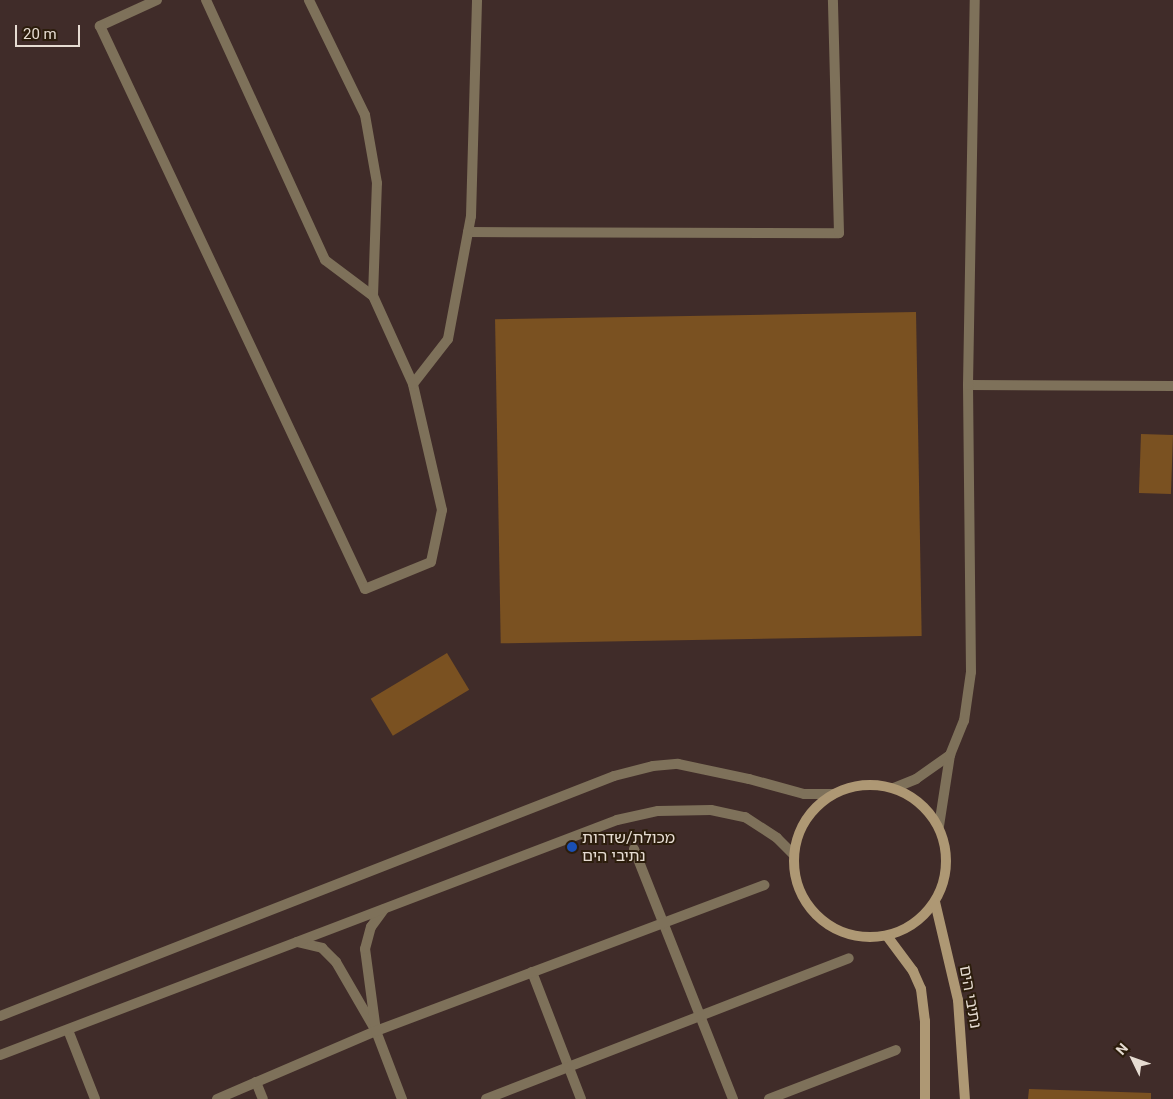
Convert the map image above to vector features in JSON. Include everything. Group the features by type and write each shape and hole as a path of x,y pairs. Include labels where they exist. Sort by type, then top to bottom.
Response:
{"street":[{"path":"157,0 100,26 365,589 431,562 442,510 413,384 373,296 377,183 365,115 309,0"},
{"path":"206,0 325,260 373,296"},
{"path":"413,384 448,339 471,216 477,0"},
{"path":"468,232 839,233 834,0"},
{"path":"939,826 950,755 964,721 971,672 968,385 975,0"},
{"path":"968,385 1173,386"},
{"path":"894,788 916,779 950,755"},
{"path":"0,1016 614,776 653,766 678,764 749,779 804,794 833,794"},
{"path":"873,784 894,788 912,796 927,809 939,826 945,845 947,864 943,884 935,902 916,922 906,929 887,936 863,937 840,932 820,919 804,901 796,879 794,855 798,837 806,820 818,805 833,794 853,787 873,784"},
{"path":"0,1056 617,820 658,812 711,810 745,817 778,838 794,855"},
{"path":"634,849 733,1099"},
{"path":"217,1099 376,1031 764,885"},
{"name":"נתיבי הים","path":"935,902 958,1000 965,1099"},
{"path":"376,1031 365,950 371,927 384,909"},
{"path":"887,936 913,971 921,990 925,1020 925,1099"},
{"path":"297,942 322,948 336,962 376,1031 402,1099"},
{"path":"486,1099 849,958"},
{"path":"532,972 581,1099"},
{"path":"68,1030 95,1099"},
{"path":"769,1099 896,1050"},
{"path":"256,1082 263,1099"}],"shaded area":[{"path":"0,0 1173,0 1173,1099 0,1099"}],"building":[{"path":"916,312 922,636 501,643 495,319"},
{"path":"1141,434 1173,435 1171,494 1139,493"},
{"path":"447,653 469,690 393,736 371,699"},
{"path":"1029,1089 1151,1093 1151,1099 1028,1099"}],"place":[{"name":"מכולת/שדרות נתיבי הים","path":"572,847"}]}
